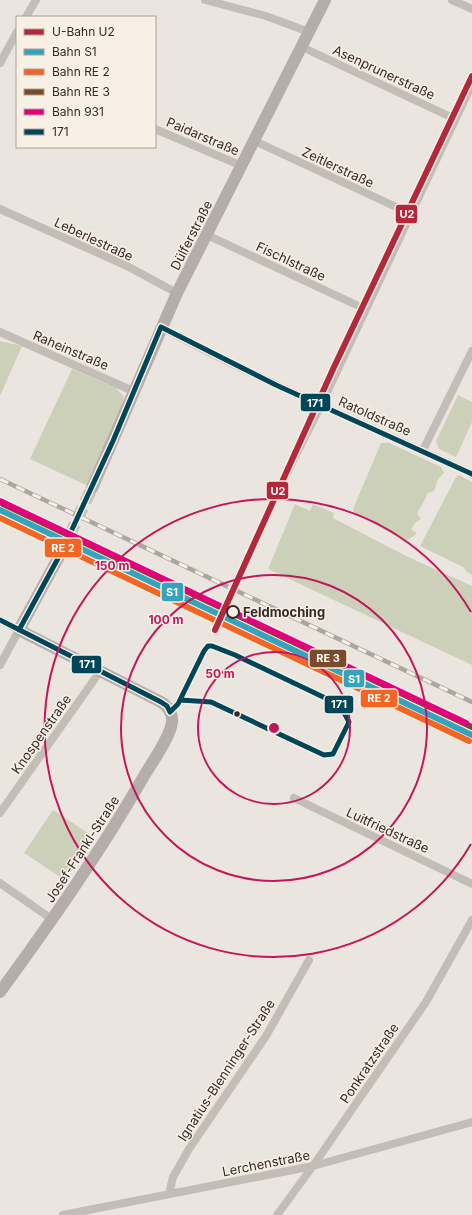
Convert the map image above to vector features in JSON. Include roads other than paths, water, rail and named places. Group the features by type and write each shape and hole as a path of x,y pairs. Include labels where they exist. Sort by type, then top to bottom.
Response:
{"main road":[{"name":"Dülferstraße","path":"92,488 177,293 325,0"},
{"path":"62,551 19,630 101,670"},
{"name":"Josef-Frankl-Straße","path":"0,992 53,920 124,811 166,737 172,722 167,706 162,702 101,670"}],"street":[{"path":"27,16 36,0"},
{"path":"205,0 266,16 309,32"},
{"path":"452,0 472,9"},
{"path":"0,62 16,34"},
{"path":"9,46 16,50"},
{"name":"Asenprunerstraße","path":"302,47 455,119"},
{"path":"280,487 321,405 472,84"},
{"name":"Paidarstraße","path":"156,129 242,166"},
{"name":"Zeitlerstraße","path":"255,141 411,214"},
{"name":"Leberlestraße","path":"0,209 127,266 177,293"},
{"name":"Fischlstraße","path":"207,235 365,309"},
{"name":"Ratoldstraße","path":"161,327 209,353 472,474"},
{"name":"Raheinstraße","path":"0,332 133,391"},
{"path":"422,450 472,351"},
{"path":"0,620 19,630 0,664"},
{"name":"Knospenstraße","path":"0,812 101,670"},
{"name":"Luitfriedstraße","path":"294,798 472,884"},
{"path":"0,883 53,920"},
{"name":"Ponkratzstraße","path":"277,1215 313,1166 426,1002 472,920"},
{"name":"Ignatius-Blenninger-Straße","path":"169,1194 172,1177 189,1149 266,1036 309,960"},
{"name":"Lerchenstraße","path":"63,1215 313,1166 472,1122"}],"tunnel":[{"path":"62,551 92,488"}],"railway":[{"path":"0,479 472,702"}],"metro line":[{"name":"U2","path":"215,630 334,367 472,76"}],"rail line":[{"name":"931","path":"0,501 466,723"},
{"name":"S1","path":"0,510 472,735"}],"place":[{"name":"Feldmoching","path":"233,612"}]}
